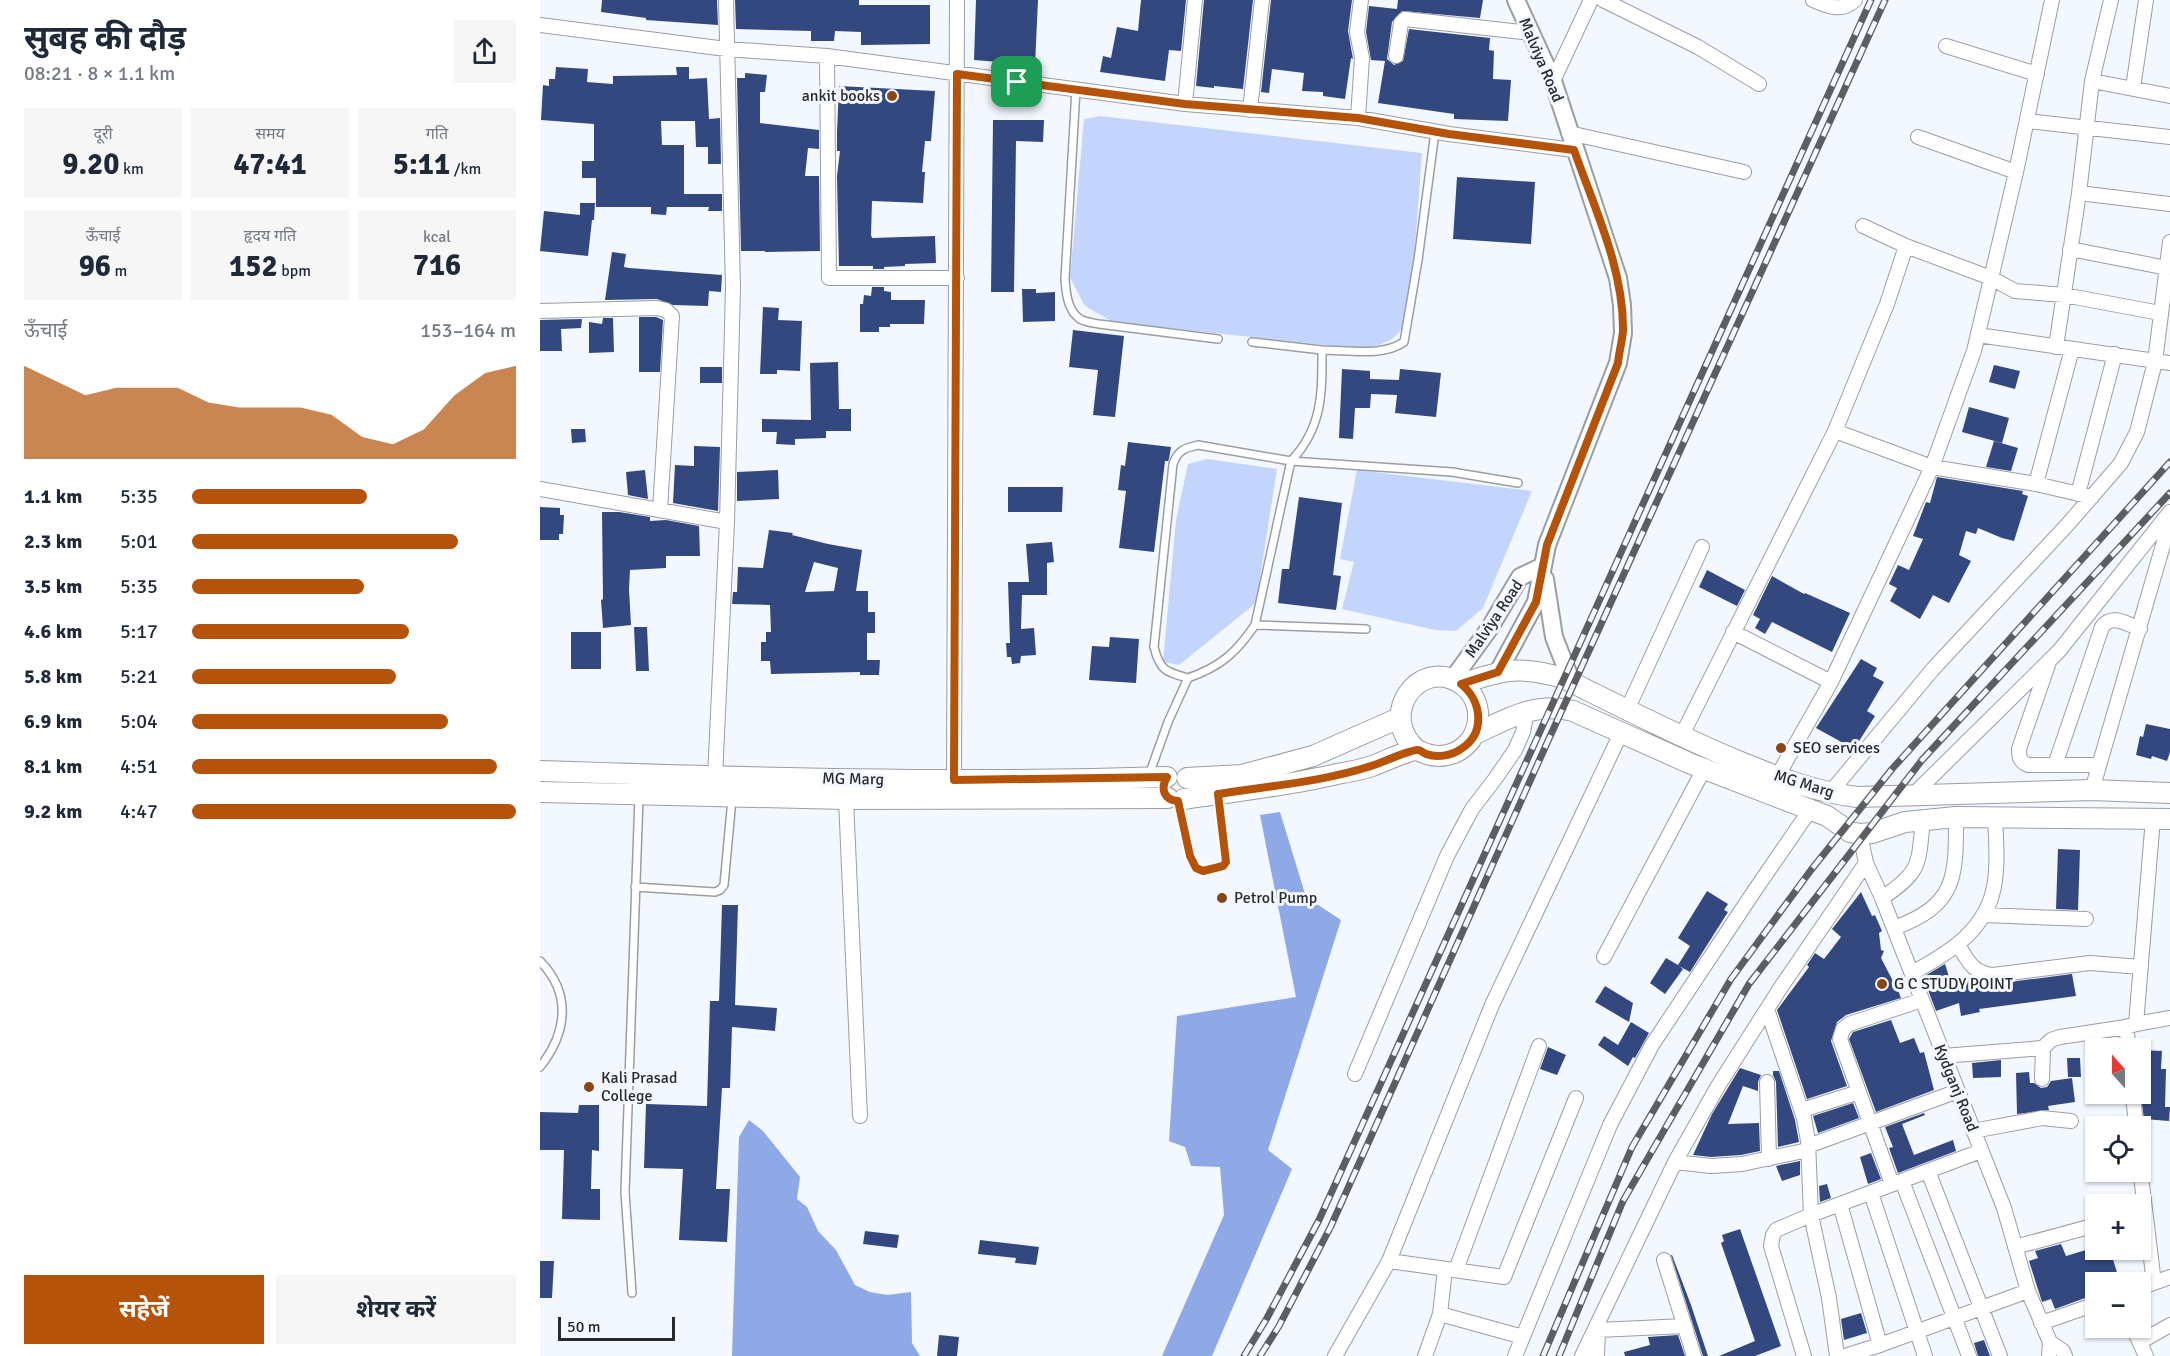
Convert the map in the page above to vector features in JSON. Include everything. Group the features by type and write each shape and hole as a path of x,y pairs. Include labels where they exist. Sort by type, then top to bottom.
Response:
{"main road":[{"name":"MG Marg","path":"1457,682 1517,669 1543,672 1572,683 1681,737 1777,777 1829,794 1857,797 2092,790 2170,793"},
{"path":"1434,678 1457,682 1474,698 1479,716 1474,734 1462,749 1445,756 1435,756 1417,750 1404,736 1400,718 1404,699 1416,685 1434,678"},
{"name":"MG Marg","path":"1474,734 1541,707 1573,711 1704,769 1827,816 1850,832 1860,834"},
{"name":"MG Marg","path":"540,771 715,777 954,780 1157,777 1175,773 1188,778 1242,775 1313,756 1400,718"},
{"path":"540,792 846,799 1177,799 1324,777 1368,767 1417,750"},
{"path":"1157,777 1163,786 1163,791 1177,799"},
{"path":"1177,799 1191,790 1188,778"},
{"path":"1860,834 1872,833 1905,822 1956,817 2162,818"}],"street":[{"path":"715,777 727,522 733,287 726,0"},
{"path":"954,780 957,0"},
{"path":"1185,104 1195,0"},
{"path":"1250,110 1262,0"},
{"path":"1358,118 1362,58 1357,32 1360,0"},
{"name":"Malviya Road","path":"1498,672 1536,602 1547,545 1618,363 1623,333 1618,278 1553,81 1516,0"},
{"path":"1553,81 1591,0"},
{"path":"1603,0 1698,47 1758,84"},
{"path":"1812,0 1830,7 1842,8 1855,0"},
{"path":"1777,777 1830,682 1932,466 1974,351 2016,172 2052,0"},
{"path":"2056,347 2079,193 2092,81 2110,0"},
{"path":"2133,88 2146,0"},
{"path":"1396,56 1401,23 1406,19 1530,33"},
{"path":"540,25 726,49 827,56 1185,104 1358,118 1435,132 1572,141 1744,172"},
{"path":"1946,46 2037,74"},
{"path":"827,56 829,278 957,278"},
{"path":"2092,81 2170,96"},
{"path":"2027,121 2170,137"},
{"path":"1918,137 2016,172"},
{"path":"2079,193 2170,204"},
{"path":"1863,226 1906,246 1991,278 2015,291 2064,295 2160,313"},
{"path":"1829,794 1933,669 2068,524 2085,495 2121,463 2137,432 2155,362 2170,242"},
{"path":"1681,737 1834,431 1887,304 1906,246"},
{"path":"2070,249 2167,268"},
{"path":"540,310 657,308 666,310 672,316 660,510"},
{"path":"1978,335 2170,363"},
{"path":"2036,484 2072,349"},
{"path":"2085,495 2115,354"},
{"path":"1834,431 1932,466 2085,495"},
{"path":"540,489 727,522"},
{"path":"1912,796 2050,660 2170,512"},
{"path":"2092,790 2170,521"},
{"path":"1627,710 1702,547"},
{"path":"1543,566 1554,637 1572,683"},
{"name":"Malviya Road","path":"1457,682 1520,577 1543,566"},
{"path":"2055,765 2102,627 2110,620 2116,620 2140,629"},
{"path":"1732,632 1830,682"},
{"path":"2050,660 2019,749 2019,756 2023,763 2028,765 2099,765"},
{"path":"1355,1074 1447,856 1472,809 1515,750 1527,711"},
{"path":"1335,1356 1389,1261 1492,1005 1621,733"},
{"path":"1604,957 1704,769"},
{"path":"846,799 860,1116"},
{"path":"1515,1356 1610,1125 1652,1045 1810,810"},
{"path":"1912,973 1937,960 1958,945 1983,915 1992,894 1996,843 1995,816"},
{"path":"1894,928 1918,919 1937,905 1951,881 1956,864 1956,817"},
{"path":"2130,1038 2162,818"},
{"path":"1882,897 1904,883 1913,873 1918,860 1923,820"},
{"name":"Kydganj Road","path":"1860,834 1866,863 1882,897 2004,1208 2028,1291 2050,1349 2062,1351 2065,1356"},
{"path":"1582,1356 1675,1162 1718,1086 1866,863"},
{"path":"1983,915 2086,919"},
{"path":"1958,945 1974,968 1982,974 1993,975 2090,963 2141,967"},
{"path":"1922,1000 1849,1024 1843,1029 1840,1039 1871,1124 1969,1356"},
{"path":"1767,1009 1802,1110 1808,1148 1811,1215 1829,1298 1837,1356"},
{"path":"1943,1056 2043,1048 2051,1040 2060,1037 2170,1018"},
{"path":"1425,1356 1440,1314 1451,1270 1539,1046"},
{"path":"2042,1079 2043,1048"},
{"path":"1767,1082 1769,1158"},
{"path":"1675,1162 1711,1166 1742,1164 1769,1158 1808,1148 1958,1091"},
{"path":"1802,1110 1859,1092"},
{"path":"1389,1261 1504,1277 1576,1098"},
{"path":"1973,1131 2042,1118 2071,1120"},
{"path":"1804,1356 1772,1246 1776,1230 1981,1151"},
{"path":"1928,1171 2000,1356"},
{"path":"1871,1192 1925,1356"},
{"path":"1840,1204 1887,1348"},
{"path":"2015,1247 2085,1228"},
{"path":"1664,1260 1694,1356"},
{"path":"2150,1260 2154,1283"},
{"path":"2151,1284 2170,1277"},
{"path":"1845,1356 1887,1348 1916,1332 2028,1291"},
{"path":"2041,1323 2085,1308"},
{"path":"1440,1314 1523,1337"},
{"path":"1598,1326 1685,1326"},
{"path":"1597,1356 1598,1326"},
{"path":"2140,1342 2170,1326"},
{"path":"2138,1338 2146,1356"}],"lane":[{"path":"1076,89 1065,279 1066,295 1072,310 1080,319 1099,324 1218,339"},
{"path":"1252,342 1322,350 1383,351 1395,348 1404,342 1418,260 1435,132"},
{"path":"1322,350 1322,395 1311,435 1302,450 1291,461 1255,625 1240,648 1208,671 1188,678 1166,672 1157,660 1154,647 1173,464 1177,454 1184,448 1198,445 1291,461 1452,472 1518,483"},
{"path":"1255,625 1366,629"},
{"path":"1157,777 1168,723 1188,678"},
{"path":"632,1293 625,1192 639,794"},
{"path":"1177,799 1190,856 1196,868 1203,871 1223,866 1226,862 1218,794"},
{"path":"635,887 715,892 720,890 724,885 732,796"},
{"path":"540,961 557,986 563,1016 553,1051 540,1067"}],"shaded area":[{"path":"1100,116 1422,153 1410,313 1402,329 1387,342 1363,349 1113,322 1085,306 1070,278 1084,119"},
{"path":"1207,459 1277,469 1256,603 1179,665 1163,662 1176,520 1188,464"},
{"path":"1357,470 1532,491 1483,608 1456,631 1435,630 1342,609 1354,562 1340,559"},
{"path":"1280,812 1306,897 1341,920 1268,1150 1292,1169 1212,1356 1162,1356 1224,1215 1220,1167 1191,1166 1185,1147 1169,1141 1177,1016 1296,997 1260,815"},
{"path":"749,1120 763,1131 800,1177 797,1199 807,1207 818,1231 836,1250 855,1285 870,1292 887,1295 911,1292 912,1343 920,1356 732,1356 739,1137"}],"building":[{"path":"602,0 717,0 718,25 646,20 646,18 601,12"},
{"path":"735,0 859,0 859,5 930,5 930,44 861,45 861,32 835,31 834,41 811,41 811,31 736,29"},
{"path":"976,0 1038,0 1035,65 974,60"},
{"path":"1141,0 1186,0 1181,51 1169,50 1165,81 1100,72 1103,56 1111,58 1117,27 1138,31"},
{"path":"1204,0 1253,0 1243,89 1196,86"},
{"path":"1271,0 1352,0 1348,31 1353,59 1351,58 1345,99 1323,96 1323,92 1302,91 1304,73 1272,69 1269,93 1261,92"},
{"path":"1398,0 1483,0 1480,18 1402,11 1392,22 1387,59 1394,65 1403,61 1409,29 1490,38 1489,50 1494,51 1493,79 1511,80 1508,121 1454,119 1454,114 1378,103 1385,61 1371,60 1366,32 1369,6 1397,9"},
{"path":"556,67 588,69 587,82 613,84 613,76 677,75 676,67 689,67 689,79 707,78 709,119 720,118 721,164 708,164 708,147 696,147 695,121 661,121 662,145 684,145 684,194 722,194 722,211 708,211 709,207 667,207 666,215 651,214 651,207 596,207 596,178 582,178 582,161 594,161 594,124 541,120 543,85 549,86 549,79 555,79"},
{"path":"745,73 767,75 765,92 760,92 760,123 819,130 819,149 808,148 805,176 819,176 820,251 741,251 737,78 745,78"},
{"path":"839,86 935,91 931,141 925,141 922,172 925,172 923,203 872,201 871,235 872,238 935,236 936,263 905,264 905,266 884,267 884,269 873,269 873,266 839,266 837,176 840,151 837,151 837,132"},
{"path":"993,120 1044,120 1043,142 1016,141 1014,292 991,292"},
{"path":"1457,177 1535,182 1531,244 1453,239"},
{"path":"580,203 595,203 588,256 540,251 544,211 580,215"},
{"path":"612,252 626,254 624,267 722,275 721,292 709,291 708,306 673,305 657,299 605,300"},
{"path":"872,287 884,287 884,291 891,292 891,300 925,300 924,324 890,324 890,327 879,327 879,332 860,332 860,304 863,304 864,295 871,296"},
{"path":"1022,289 1036,289 1036,293 1055,292 1055,321 1023,322"},
{"path":"763,307 779,308 778,320 802,321 800,371 777,370 777,374 760,374"},
{"path":"639,317 656,317 663,320 660,372 639,372"},
{"path":"603,318 613,318 614,352 589,353 589,322 602,324"},
{"path":"582,319 581,328 561,329 562,351 540,351 540,320"},
{"path":"1073,330 1124,336 1115,417 1093,415 1098,370 1069,367"},
{"path":"838,362 839,409 851,409 851,431 826,431 826,438 795,439 795,445 776,444 777,432 762,432 762,419 811,420 810,363"},
{"path":"1994,365 2020,371 2015,389 1989,382"},
{"path":"700,367 722,367 722,383 700,383"},
{"path":"1342,369 1370,371 1370,379 1399,380 1400,369 1441,373 1436,417 1395,413 1397,395 1371,394 1370,408 1355,408 1353,439 1339,438"},
{"path":"1969,407 2009,418 2002,443 1962,432"},
{"path":"571,429 585,429 586,442 572,443"},
{"path":"1994,441 2018,448 2011,471 1986,467"},
{"path":"1128,442 1171,447 1169,459 1165,461 1154,552 1119,548 1126,491 1118,490 1121,465 1125,466"},
{"path":"694,446 720,447 718,511 673,503 675,465 694,466"},
{"path":"645,470 648,499 628,495 626,472"},
{"path":"778,470 779,499 737,501 737,472"},
{"path":"1937,477 2023,491 2022,494 2028,496 2014,541 1978,528 1976,534 1966,531 1959,555 1971,561 1949,603 1933,595 1920,619 1890,601 1897,588 1889,584 1898,565 1909,570 1923,539 1913,536 1926,502 1930,503"},
{"path":"1008,487 1063,487 1062,512 1008,512"},
{"path":"1299,497 1342,503 1333,575 1341,576 1336,610 1278,603 1282,569 1289,569"},
{"path":"540,507 560,508 560,515 564,515 563,534 559,534 559,540 540,540"},
{"path":"602,512 619,512 650,517 650,521 666,520 699,526 700,556 666,556 666,568 630,570 631,625 603,628"},
{"path":"769,530 793,533 792,535 828,544 862,550 856,591 868,591 868,612 875,612 875,633 867,633 867,660 880,660 879,675 860,675 860,672 771,674 770,661 761,661 761,642 766,642 766,632 771,632 770,605 732,604 733,592 737,592 738,567 763,568","holes":["814,562 838,568 834,591 805,592"]},
{"path":"1052,542 1054,562 1047,563 1047,595 1022,595 1021,629 1034,628 1036,655 1021,656 1020,663 1012,664 1011,657 1007,657 1006,643 1010,643 1008,582 1029,582 1026,544"},
{"path":"1707,570 1745,590 1737,606 1699,587"},
{"path":"1772,576 1804,594 1850,613 1832,652 1772,622 1765,634 1755,628 1760,619 1753,615"},
{"path":"634,627 647,627 649,671 636,671"},
{"path":"571,632 601,632 601,669 571,669"},
{"path":"1110,637 1139,639 1136,683 1089,680 1092,646 1109,647"},
{"path":"1861,659 1877,668 1873,676 1884,682 1867,711 1875,716 1854,749 1816,728"},
{"path":"2146,724 2170,729 2170,752 2167,761 2152,756 2151,759 2136,755 2140,736 2143,737"},
{"path":"2058,849 2080,850 2078,910 2056,909"},
{"path":"1707,891 1728,904 1724,910 1728,912 1690,972 1679,966 1683,969 1665,994 1650,983 1666,958 1678,965 1690,946 1678,938"},
{"path":"1861,892 1882,931 1879,933 1881,950 1884,951 1881,958 1901,998 1846,1015 1837,1022 1831,1041 1847,1086 1807,1099 1777,1010 1809,967 1807,965 1815,953 1824,959 1841,937 1832,929"},
{"path":"722,905 738,905 735,1005 777,1008 775,1031 732,1027 730,1088 722,1088 716,1189 730,1189 727,1242 679,1240 683,1169 644,1168 646,1104 707,1106 710,1001 719,1001"},
{"path":"1945,964 1951,983 1974,979 1975,983 1994,984 2072,974 2076,996 1979,1009 1980,1012 1961,1016 1959,1003 1936,1011 1923,977"},
{"path":"1605,986 1633,1003 1629,1022 1595,1002"},
{"path":"1891,1020 1900,1043 1914,1038 1920,1053 1924,1052 1934,1090 1876,1112 1849,1039 1853,1032"},
{"path":"1631,1022 1649,1033 1628,1066 1598,1045 1604,1036 1618,1045"},
{"path":"1548,1047 1566,1055 1557,1075 1540,1069"},
{"path":"2151,1050 2162,1051 2161,1069 2166,1069 2165,1107 2170,1107 2169,1121 2151,1120 2151,1116 2144,1116 2142,1104 2151,1104"},
{"path":"2067,1058 2080,1058 2081,1077 2068,1077"},
{"path":"2001,1060 2001,1077 1973,1078 1972,1063"},
{"path":"1740,1068 1761,1075 1758,1091 1743,1086 1728,1124 1759,1123 1760,1151 1711,1157 1693,1155 1712,1114"},
{"path":"1773,1071 1779,1071 1795,1120 1799,1142 1778,1147 1776,1082"},
{"path":"2029,1072 2030,1083 2041,1088 2047,1087 2051,1081 2072,1078 2075,1102 2048,1106 2049,1110 2017,1114 2016,1073"},
{"path":"1853,1103 1859,1118 1818,1133 1813,1116"},
{"path":"579,1105 599,1105 599,1151 592,1150 591,1189 600,1189 600,1220 562,1219 564,1150 540,1150 540,1112 578,1113"},
{"path":"1924,1113 1925,1115 1902,1124 1914,1155 1953,1140 1956,1151 1898,1173 1889,1148 1893,1147 1885,1127"},
{"path":"1871,1153 1881,1179 1868,1184 1860,1157"},
{"path":"1800,1161 1800,1175 1782,1181 1776,1166"},
{"path":"1827,1184 1831,1198 1820,1202 1819,1186"},
{"path":"1740,1229 1781,1346 1755,1356 1719,1356 1755,1341 1721,1243 1724,1241 1722,1235"},
{"path":"865,1231 899,1235 897,1248 863,1244"},
{"path":"980,1240 1039,1247 1036,1265 1015,1263 1016,1258 978,1254"},
{"path":"2061,1244 2066,1256 2085,1250 2085,1260 2113,1260 2117,1272 2085,1272 2085,1298 2055,1309 2051,1299 2042,1302 2029,1261 2038,1258 2035,1251"},
{"path":"1671,1255 1691,1305 1708,1356 1703,1356"},
{"path":"540,1261 554,1261 552,1298 540,1298"},
{"path":"1861,1313 1867,1333 1844,1340 1841,1319"},
{"path":"939,1335 959,1337 957,1356 937,1356"},
{"path":"1678,1335 1685,1356 1625,1356 1624,1352 1650,1345 1648,1337"},
{"path":"1984,1340 1990,1356 1978,1356 1974,1343"}],"railway":[{"path":"1244,1356 1319,1220 1871,0"},
{"path":"1260,1356 1279,1326 1331,1226 1547,743 1885,0"},
{"path":"1543,1356 1632,1147 1731,979 1811,870 1892,769 2170,462"},
{"path":"1559,1356 1623,1201 1749,984 1922,760 2170,493"}],"place":[{"name":"ankit books","path":"892,96"},
{"name":"SEO services","path":"1781,748"},
{"name":"Petrol Pump","path":"1222,898"},
{"name":"G C STUDY POINT","path":"1882,984"},
{"name":"Kali Prasad College","path":"589,1087"}],"route":[{"path":"957,74 1017,82 1185,104 1358,118 1449,134 1574,150 1618,278 1623,333 1618,363 1547,545 1536,602 1498,672 1461,684 1474,698 1479,716 1478,725 1469,742 1462,749 1445,756 1435,756 1417,750 1368,767 1324,777 1218,794 1226,862 1215,869 1203,871 1193,864 1178,801 1169,799 1163,791 1167,777 954,780 957,74"}]}
